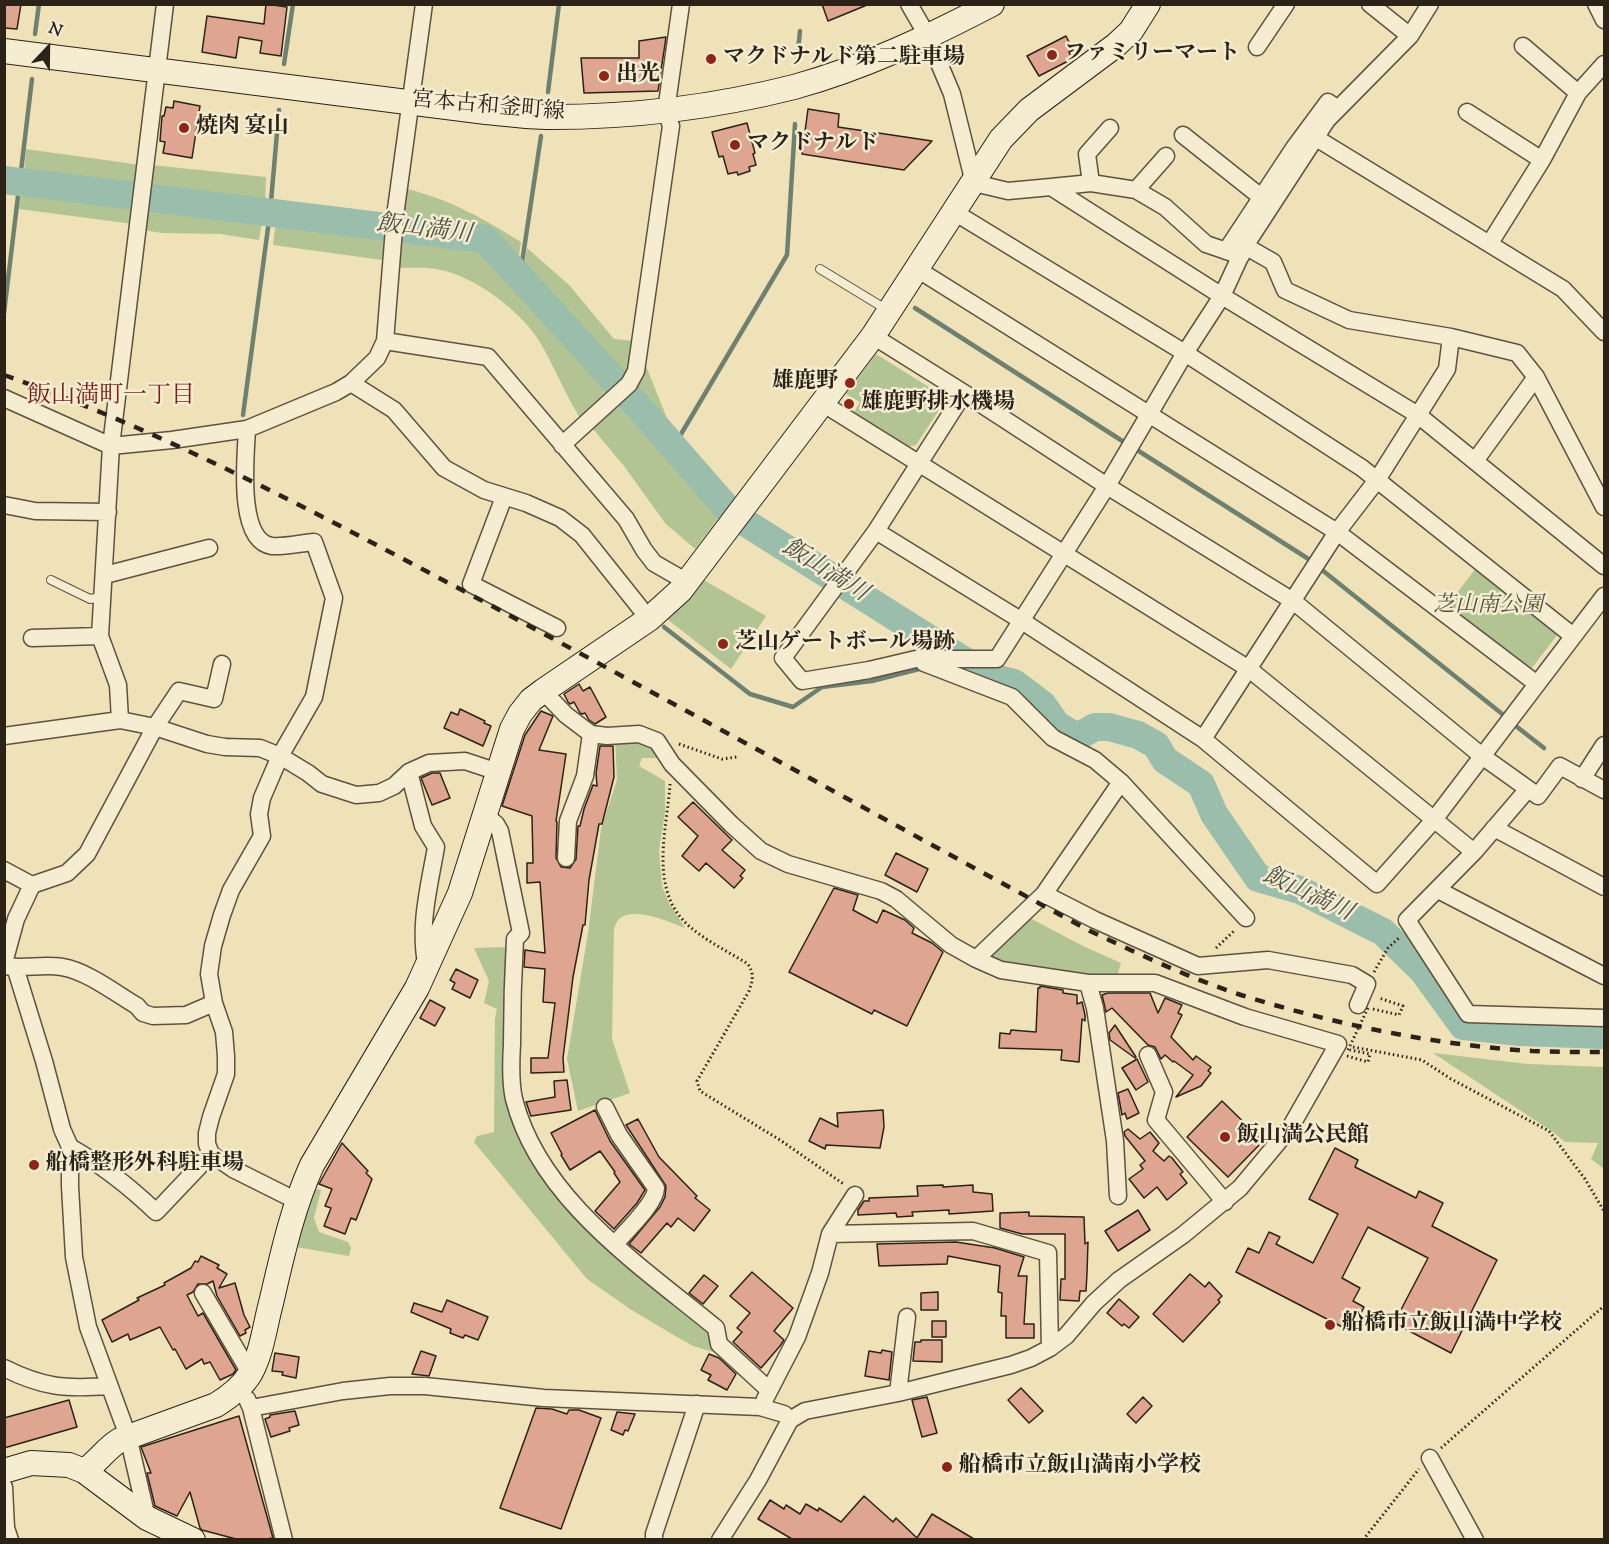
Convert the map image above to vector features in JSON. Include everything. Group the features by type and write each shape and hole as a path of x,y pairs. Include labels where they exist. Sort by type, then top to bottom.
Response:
{"street":[{"path":"120,720 118,685 100,636 111,446 165,4"},
{"path":"4,398 111,446 247,429 336,392 351,383 377,358 385,341 395,216 424,4"},
{"path":"562,445 629,384 636,371 671,126 666,111 681,4"},
{"path":"909,4 928,37 952,94 974,183"},
{"name":"宮本古和釜町線","path":"4,51 411,103 549,117 666,111 742,99 796,86 928,37 992,4"},
{"path":"84,1471 96,1463 111,1445 216,1405 228,1398 246,1379 261,1345 297,1201 312,1165 412,998 427,968 460,892 498,772 520,714 543,690 649,619 687,582 873,336 1001,139 1029,110 1116,45 1131,31 1149,4"},
{"path":"1257,47 1286,4"},
{"path":"1370,4 1410,36"},
{"path":"1237,251 1327,120 1410,36 1430,4"},
{"path":"1596,4 1605,20"},
{"path":"1523,46 1578,93"},
{"path":"1490,243 1542,160 1578,93 1605,64"},
{"path":"964,393 876,531 783,658 802,681 869,670 916,659 997,659 1107,486 1148,414 1222,296 1237,251 1261,196 1328,102 1338,109"},
{"path":"1467,112 1542,160"},
{"path":"1091,183 1087,154 1110,128"},
{"path":"1183,135 1261,196"},
{"path":"1316,138 1563,289 1605,332"},
{"path":"1136,190 1166,156"},
{"path":"974,183 1008,191 1091,183 1136,190 1165,207 1206,244 1274,262 1285,290 1349,320 1451,337 1517,353 1536,377 1605,507"},
{"path":"1051,187 1222,296 1418,415 1605,566"},
{"path":"954,212 1185,353 1362,468 1573,636"},
{"path":"917,269 1337,532 1536,684"},
{"path":"873,336 1107,486 1293,601 1482,756 1538,796 1560,766 1605,790"},
{"path":"1203,739 1337,532 1377,480 1447,369 1451,337"},
{"path":"385,341 488,357 626,519 654,563 687,582"},
{"path":"1475,461 1536,377"},
{"path":"351,383 394,410 444,468 484,490 526,503 560,518 582,536 649,619"},
{"path":"822,403 1249,669 1433,821 1474,852"},
{"path":"247,429 248,519 259,538 270,546 314,542 334,598 314,697 280,756 262,798 259,814 262,836 231,890 213,946 209,974 214,1003 224,1032 226,1074 207,1133 207,1144 211,1154 233,1169 297,1201"},
{"path":"504,497 471,584 557,628"},
{"path":"4,505 35,511 108,512"},
{"path":"876,531 1022,621 1203,739 1377,884 1433,821 1605,596"},
{"path":"105,575 209,548"},
{"path":"32,638 100,636"},
{"path":"916,659 1012,697 1053,738 1095,760 1120,782 1246,918"},
{"path":"147,1518 128,1437 88,1327 74,1257 70,1147 62,1129 44,1061 8,965 16,919 32,885 67,873 87,854 155,727 179,691 214,699 222,664"},
{"path":"543,690 566,716 591,734 606,736 639,734 657,741 672,764 761,851 788,864 881,891 896,899 951,945 976,959 1001,970 1088,983 1155,983 1342,1050 1290,1128 1240,1188 1183,1235 1119,1280 1066,1335 1050,1348 1011,1365 898,1393 805,1411 790,1420 758,1480 720,1539"},
{"path":"4,736 120,720 155,727 207,744 260,748 280,756 322,784 356,795 379,793 394,786 409,772 429,762 465,761 498,772"},
{"path":"566,858 568,821 585,776 591,734"},
{"path":"1582,779 1605,745"},
{"path":"409,772 423,826 436,847 423,929 423,950 427,968"},
{"path":"976,959 1044,894 1120,782"},
{"path":"1528,789 1474,852 1407,920 1468,1014 1605,1018"},
{"path":"485,815 500,831 521,933 515,939 511,1062 514,1098 531,1146 551,1176 584,1216 716,1328 718,1344 770,1390"},
{"path":"1494,828 1605,886"},
{"path":"4,870 32,885"},
{"path":"1438,890 1605,976"},
{"path":"1044,894 1095,920 1198,966 1268,960 1352,975 1364,998"},
{"path":"8,965 60,966 78,971 137,1006 143,1013 153,1016 186,1016 214,1003"},
{"path":"1088,983 1095,1008 1115,1141 1118,1196"},
{"path":"1148,1055 1164,1092 1156,1120 1225,1202"},
{"path":"605,1107 619,1135 656,1188 656,1194 651,1202 615,1244"},
{"path":"70,1147 104,1166 156,1212 211,1154"},
{"path":"760,1407 797,1337 820,1273 830,1234 855,1195"},
{"path":"830,1234 973,1232 1048,1254 1050,1348"},
{"path":"202,1293 246,1379 251,1408 284,1539"},
{"path":"898,1393 907,1317"},
{"path":"4,1368 23,1378 55,1387 73,1389 109,1386"},
{"path":"251,1408 343,1390 425,1386 544,1398 760,1407 784,1414 790,1420"},
{"path":"654,1539 654,1533 697,1404"},
{"path":"1430,1458 1475,1539"},
{"path":"4,1472 31,1463 69,1465 84,1471 147,1518 193,1539"},
{"path":"4,1486 6,1528 10,1539"}],"lane":[{"path":"820,269 889,311"},
{"path":"51,580 90,599 102,597"}],"path":[{"path":"650,737 670,741 722,759 737,757"},
{"path":"672,764 663,849 665,884 671,900 681,918 690,927 748,964 753,972 753,981 749,991 697,1085 700,1091 780,1140 847,1186 855,1195"},
{"path":"1198,966 1246,918"},
{"path":"1342,1050 1388,948 1401,936"},
{"path":"1364,998 1403,1006 1399,1015 1364,998"},
{"path":"1342,1050 1370,1054 1368,1062 1342,1050"},
{"path":"1342,1050 1422,1060 1451,1079 1550,1131 1605,1211"},
{"path":"1363,1539 1430,1458 1605,1306"}],"green space":[{"path":"26,149 141,165 138,189 24,173"},
{"path":"152,165 266,177 265,202 148,188"},
{"path":"407,189 437,198 466,211 521,242 518,262 489,232 403,218"},
{"path":"21,190 136,204 133,224 19,209"},
{"path":"146,205 262,221 259,240 220,234 162,233 143,230"},
{"path":"276,221 385,236 382,260 273,245"},
{"path":"403,237 480,247 613,391 582,421 538,339 520,317 482,287 454,274 430,268 399,268"},
{"path":"527,248 570,286 614,339 634,341 627,380 524,268"},
{"path":"876,354 940,394 943,404 916,445 906,447 853,414 860,402 846,394"},
{"path":"644,361 672,431 635,389"},
{"path":"621,402 720,516 695,549 665,523 624,466 593,429"},
{"name":"芝山南公園","path":"1476,568 1558,634 1531,669 1448,605"},
{"name":"芝山ゲートボール場跡","path":"702,579 766,616 731,669 667,619 689,597"},
{"path":"615,739 653,743 664,758 642,758 639,766 665,781 665,812 659,850 662,886 669,903 685,928 641,914 624,916 617,921 614,929 612,1039 630,1093 578,1111 567,1059 588,933 601,829 617,780"},
{"path":"1028,917 1121,963 1117,977 1087,978 988,960 987,954"},
{"path":"509,947 507,992 527,1150 711,1331 717,1345 713,1352 693,1346 672,1334 630,1309 587,1279 474,1142 477,1136 494,1132 497,1009 484,1003 489,981 474,948"},
{"path":"1433,1053 1528,1064 1604,1067 1604,1169 1591,1159 1598,1143 1565,1142"},
{"path":"313,1188 321,1190 314,1218 319,1232 348,1242 351,1248 349,1256 296,1247"}],"building":[{"path":"4,4 21,4 17,29 4,28"},
{"path":"266,4 287,7 281,56 260,53 262,41 239,37 236,58 202,52 207,16 264,24"},
{"path":"822,4 867,4 867,5 828,21"},
{"path":"1066,36 1073,50 1069,52 1072,59 1039,76 1027,56"},
{"path":"666,37 658,91 584,93 581,58 639,58 639,41"},
{"path":"174,101 200,106 192,158 163,153 165,142 160,141 162,116 164,116 166,107 173,108"},
{"path":"808,109 839,114 838,127 932,141 904,170 802,154"},
{"path":"747,123 756,165 749,167 750,171 738,175 737,172 728,174 723,156 719,157 712,132"},
{"path":"579,684 583,691 590,687 606,717 595,724 585,713 580,713 574,702 570,704 564,694"},
{"path":"460,709 491,726 483,746 444,728 451,712 458,715"},
{"path":"541,711 553,716 539,750 566,754 556,821 556,858 561,867 570,868 576,859 578,826 580,826 593,785 597,786 596,773 600,746 613,746 614,777 602,824 599,824 589,880 585,925 583,925 573,977 563,1058 564,1072 531,1073 531,1058 548,1058 555,1003 543,1002 545,969 524,967 525,950 545,953 540,882 527,883 527,863 533,863 532,816 502,806 525,735"},
{"path":"432,773 440,773 450,798 432,805 421,778"},
{"path":"693,802 732,840 722,850 745,870 740,876 743,878 734,888 706,863 699,871 682,856 698,836 678,817"},
{"path":"896,853 928,869 917,892 885,875"},
{"path":"834,888 858,895 853,910 877,923 883,910 905,920 914,928 912,933 932,943 943,952 907,1026 874,1010 872,1014 789,972"},
{"path":"456,969 478,980 470,998 452,989 455,983 450,980"},
{"path":"1040,986 1077,995 1077,1004 1082,1002 1085,1021 1082,1019 1079,1062 1061,1060 1062,1050 999,1048 1000,1033 1010,1034 1011,1030 1036,1032 1038,988"},
{"path":"1150,993 1158,1013 1165,998 1182,1005 1178,1013 1182,1015 1171,1037 1193,1060 1196,1056 1211,1067 1208,1071 1211,1073 1201,1086 1176,1097 1193,1075 1165,1055 1161,1059 1155,1047 1148,1045 1112,1008 1106,1012 1102,995"},
{"path":"430,1000 445,1008 435,1026 420,1018"},
{"path":"1115,1025 1135,1058 1110,1040 1109,1033"},
{"path":"1137,1059 1148,1082 1136,1090 1122,1068"},
{"path":"567,1080 571,1110 531,1116 526,1102 555,1097 554,1081"},
{"path":"1128,1089 1139,1113 1127,1119 1125,1113 1122,1115 1118,1093"},
{"path":"1222,1101 1263,1141 1228,1177 1187,1137"},
{"path":"595,1110 610,1141 645,1190 637,1203 614,1229 595,1211 620,1182 615,1172 600,1151 570,1170 551,1133"},
{"path":"883,1110 884,1127 880,1148 826,1145 825,1149 809,1141 820,1118 838,1127 837,1113"},
{"path":"638,1119 659,1157 697,1196 695,1198 710,1210 694,1231 678,1218 671,1227 667,1223 641,1253 629,1244 660,1207 665,1197 666,1186 626,1125"},
{"path":"1128,1129 1140,1139 1150,1132 1159,1143 1153,1151 1164,1161 1169,1156 1172,1158 1183,1172 1180,1174 1187,1183 1167,1200 1157,1187 1144,1198 1129,1179 1143,1169 1140,1165 1145,1161 1125,1136 1124,1132"},
{"path":"342,1143 368,1171 366,1173 372,1179 356,1220 351,1218 345,1234 324,1226 331,1208 325,1206 332,1189 319,1184"},
{"path":"1335,1148 1358,1160 1355,1167 1416,1198 1419,1191 1443,1203 1432,1226 1497,1260 1451,1353 1394,1323 1428,1258 1368,1227 1342,1278 1360,1288 1353,1301 1364,1307 1352,1332 1236,1272 1248,1248 1259,1253 1269,1232 1280,1237 1276,1244 1313,1263 1338,1214 1309,1199"},
{"path":"943,1185 943,1187 973,1185 973,1192 992,1194 993,1211 949,1214 949,1210 912,1212 913,1216 897,1217 896,1213 858,1215 858,1210 864,1201 869,1201 869,1198 918,1196 917,1186"},
{"path":"1138,1210 1150,1230 1118,1251 1105,1231"},
{"path":"1029,1212 1029,1216 1084,1217 1085,1244 1088,1242 1086,1291 1080,1291 1079,1301 1060,1300 1061,1279 1065,1279 1065,1234 1022,1234 1000,1228 1000,1213"},
{"path":"956,1242 995,1248 1024,1257 1018,1276 1027,1276 1024,1324 1034,1324 1034,1338 1006,1338 1006,1316 1001,1316 1002,1293 998,1292 1000,1266 948,1256 947,1264 879,1266 877,1244"},
{"path":"201,1256 219,1265 217,1268 227,1274 219,1288 235,1283 244,1315 250,1327 240,1336 217,1296 213,1281 198,1284 193,1292 187,1295 198,1316 203,1313 236,1370 233,1374 220,1380 210,1362 204,1364 202,1359 186,1369 160,1327 130,1340 128,1334 112,1342 102,1320 139,1300 137,1298 165,1285 164,1283 191,1268"},
{"path":"752,1272 793,1308 774,1331 784,1340 761,1368 733,1342 742,1332 737,1328 750,1313 730,1296"},
{"path":"1190,1274 1205,1287 1209,1282 1222,1296 1218,1300 1220,1302 1183,1342 1153,1314"},
{"path":"704,1275 718,1286 703,1304 689,1293"},
{"path":"938,1292 938,1310 921,1310 921,1293"},
{"path":"1119,1299 1139,1317 1129,1328 1124,1324 1122,1326 1107,1313"},
{"path":"447,1300 488,1317 478,1340 450,1333 451,1329 411,1312 414,1303 442,1312"},
{"path":"932,1321 946,1321 946,1337 932,1337"},
{"path":"921,1340 942,1340 942,1362 913,1361 915,1342 921,1342"},
{"path":"882,1350 892,1352 889,1380 865,1376 869,1351 881,1353"},
{"path":"421,1351 436,1356 429,1376 412,1374"},
{"path":"275,1353 299,1357 296,1378 282,1375 283,1372 272,1371"},
{"path":"709,1354 719,1358 736,1374 727,1390 708,1380 711,1375 701,1370"},
{"path":"1021,1388 1043,1411 1029,1423 1008,1400"},
{"path":"927,1397 937,1433 922,1437 912,1400"},
{"path":"1143,1397 1152,1406 1136,1423 1127,1414"},
{"path":"69,1400 77,1427 4,1448 4,1418"},
{"path":"536,1408 552,1409 567,1414 569,1410 579,1410 601,1418 561,1529 500,1508"},
{"path":"295,1411 299,1425 289,1428 290,1431 271,1437 265,1419 270,1415"},
{"path":"617,1412 635,1414 628,1431 625,1430 623,1435 611,1430"},
{"path":"239,1416 273,1538 236,1539 202,1530 190,1492 177,1516 155,1506 147,1473 151,1473 141,1447"},
{"path":"864,1496 893,1522 896,1518 917,1538 932,1514 974,1539 792,1539 758,1519 770,1500 784,1509 786,1505 800,1514 806,1504 818,1511 819,1508 841,1522"}],"waterway":[{"path":"35,34 39,4"},
{"path":"284,64 293,4"},
{"path":"548,92 559,4"},
{"path":"797,61 800,31"},
{"path":"4,313 32,79"},
{"path":"243,415 270,213 279,110"},
{"path":"674,446 787,255 795,124"},
{"path":"520,276 541,136"},
{"name":"飯山満川","path":"4,180 485,239 644,413 725,506 746,523 968,663 995,678 1014,683 1043,705 1057,725 1077,737 1095,727 1109,727 1138,735 1156,745 1165,760 1201,784 1214,814 1258,878 1300,890 1383,932 1423,971 1463,1026 1520,1032 1604,1035"},
{"path":"915,308 1127,444"},
{"path":"1134,448 1307,558 1506,717"},
{"path":"664,627 750,694 793,707 822,687 872,681 923,668"},
{"path":"1512,723 1544,748"}],"railway":[{"path":"4,375 191,452 313,512 567,646 1090,931 1183,973 1241,995 1385,1032 1495,1048 1604,1052"}],"place":[{"name":"ファミリーマート","path":"1052,55"},
{"name":"マクドナルド第二駐車場","path":"711,59"},
{"name":"出光","path":"604,76"},
{"name":"焼肉 宴山","path":"184,128"},
{"name":"マクドナルド","path":"735,145"},
{"name":"雄鹿野","path":"850,383"},
{"name":"雄鹿野排水機場","path":"849,404"},
{"name":"芝山ゲートボール場跡","path":"723,644"},
{"name":"飯山満公民館","path":"1225,1137"},
{"name":"船橋整形外科駐車場","path":"34,1165"},
{"name":"船橋市立飯山満中学校","path":"1330,1325"},
{"name":"船橋市立飯山満南小学校","path":"947,1467"}],"district":[{"name":"飯山満町一丁目","path":"111,398"}]}
